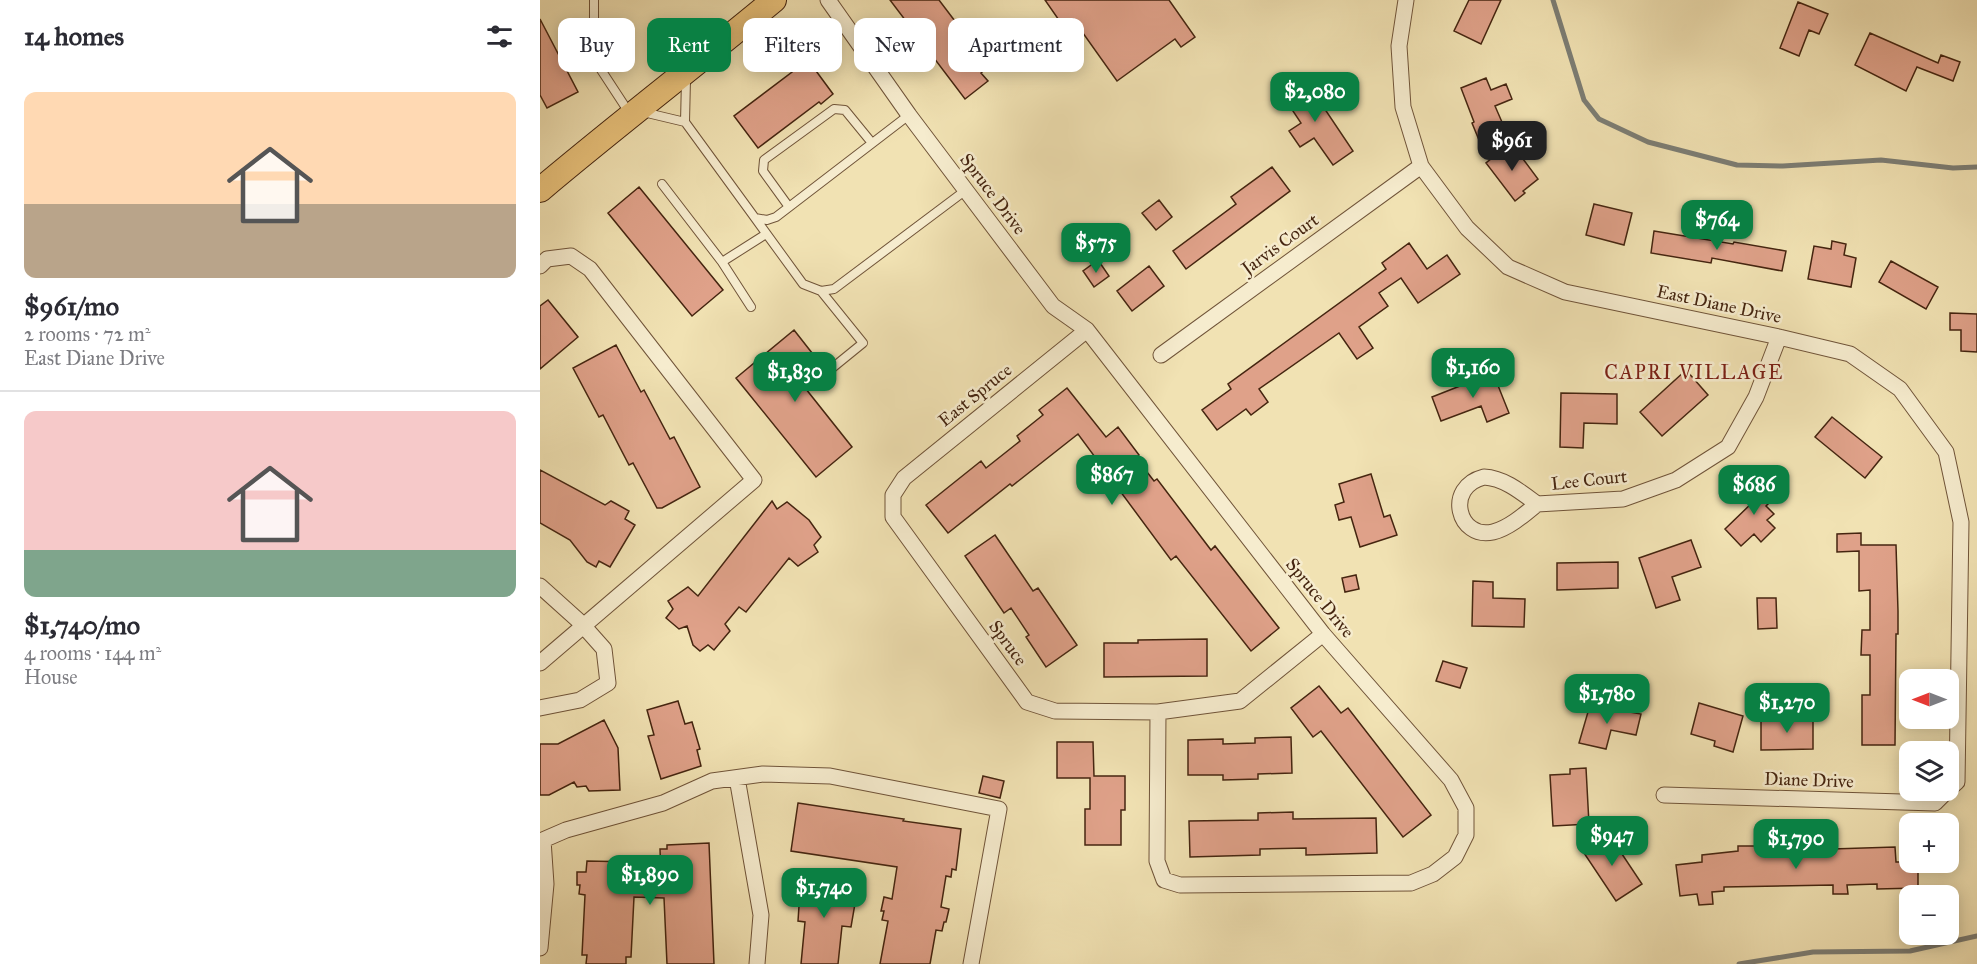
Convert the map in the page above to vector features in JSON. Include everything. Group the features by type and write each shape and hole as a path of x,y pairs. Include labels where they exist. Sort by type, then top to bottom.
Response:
{"main road":[{"path":"540,190 633,113 686,74 774,0"}],"street":[{"name":"Spruce Drive","path":"828,0 909,115 1053,306 1087,330 1323,634 1451,780 1466,808 1466,835 1455,857 1433,874 1411,883 1180,885 1164,880 1158,861 1158,712"},
{"name":"East Diane Drive","path":"1406,0 1399,46 1403,107 1421,165 1467,228 1508,267 1565,292 1850,354 1900,389 1946,452 1961,522"},
{"name":"Jarvis Court","path":"1161,355 1421,165"},
{"path":"540,266 547,259 572,256 590,268 754,480 540,663"},
{"name":"East Spruce","path":"893,495 904,478 1087,330"},
{"name":"Lee Court","path":"1537,504 1511,486 1493,477 1484,477 1467,484 1459,501 1459,510 1468,526 1476,530 1494,532 1521,517 1537,504 1623,499 1676,480 1728,447 1756,397 1779,337"},
{"name":"Spruce","path":"893,495 893,517 1027,702 1055,711 1158,712 1240,701 1323,634"},
{"name":"Diane Drive","path":"1958,741 1961,522"},
{"path":"540,586 584,626 604,649 608,683 580,700 540,708"},
{"path":"540,948 546,884 543,840 566,830 663,803 712,781 763,774 830,776 999,809 971,964"},
{"path":"737,778 761,915 757,964"},
{"name":"Diane Drive","path":"1664,795 1935,803 1937,801"}],"lane":[{"path":"594,0 594,59 633,113 684,122"},
{"path":"686,74 684,122 803,284 821,291 834,290 966,190"},
{"path":"789,207 763,171 764,160 834,109 845,110 872,143"},
{"path":"755,218 766,220 776,217 909,115"},
{"path":"662,184 722,262 751,307"},
{"path":"722,262 766,234"},
{"path":"821,291 863,343"},
{"path":"831,369 863,343 869,334"}],"building":[{"path":"890,0 939,0 953,18 948,18 948,72 982,72 988,81 965,99 936,61 936,18 904,18"},
{"path":"1045,0 1169,0 1195,37 1181,47 1175,39 1117,81 1084,34 1084,18 1057,18"},
{"path":"1469,0 1501,0 1481,44 1454,31"},
{"path":"1798,2 1828,14 1819,34 1809,30 1799,56 1780,48"},
{"path":"540,19 558,54 558,72 568,72 578,92 547,108 540,95"},
{"path":"1870,33 1938,63 1941,55 1960,62 1953,81 1917,67 1906,91 1855,65"},
{"path":"792,72 817,72 833,94 758,148 734,116"},
{"path":"1304,78 1353,151 1333,165 1314,138 1300,147 1289,131 1301,123 1281,93"},
{"path":"1486,78 1491,90 1506,84 1512,99 1495,106 1505,129 1479,140 1461,88"},
{"path":"1511,143 1538,179 1515,201 1486,163"},
{"path":"1272,167 1290,191 1186,269 1173,251 1236,204 1231,197"},
{"path":"639,187 723,290 692,316 608,213"},
{"path":"1159,200 1172,217 1156,230 1142,213"},
{"path":"1594,204 1632,213 1624,245 1586,235"},
{"path":"1654,231 1786,251 1782,271 1712,258 1711,263 1651,253"},
{"path":"1832,241 1846,244 1844,255 1856,258 1851,287 1808,279 1814,246 1831,249"},
{"path":"1409,243 1427,269 1447,255 1460,274 1418,303 1401,278 1379,293 1388,306 1359,327 1373,348 1357,359 1339,333 1259,389 1268,402 1251,415 1246,409 1217,430 1202,410 1231,389 1228,384 1386,269 1382,263"},
{"path":"1098,260 1109,276 1094,287 1083,271"},
{"path":"1891,261 1938,287 1926,309 1879,282"},
{"path":"1149,266 1164,286 1132,311 1117,291"},
{"path":"548,300 578,337 540,369 540,306"},
{"path":"1950,313 1977,314 1977,352 1961,351 1961,330 1950,330"},
{"path":"794,330 823,367 802,384 852,447 816,477 736,378"},
{"path":"616,345 641,392 644,390 670,439 674,437 700,487 662,508 657,508 633,463 629,465 603,415 599,417 573,368"},
{"path":"1686,370 1708,395 1662,436 1640,412"},
{"path":"1493,373 1509,413 1487,422 1481,406 1441,421 1432,397"},
{"path":"1067,388 1106,437 1118,427 1139,455 1136,458 1154,481 1157,479 1211,550 1215,546 1279,628 1251,651 1176,556 1171,560 1078,434 948,533 926,505 981,461 986,468 1020,441 1017,436 1043,415 1039,410"},
{"path":"1561,393 1617,394 1617,424 1584,423 1583,448 1560,447"},
{"path":"1832,417 1882,457 1865,478 1815,437"},
{"path":"540,470 605,505 611,501 629,511 625,519 635,525 610,567 599,561 596,567 587,562 570,540 540,523"},
{"path":"1371,474 1384,517 1390,515 1397,535 1360,547 1351,517 1339,520 1335,505 1344,502 1339,484"},
{"path":"1760,478 1777,495 1766,506 1774,514 1767,520 1775,528 1761,542 1754,534 1741,546 1725,529 1755,500 1746,491"},
{"path":"772,501 777,509 787,502 809,520 821,537 814,545 818,552 798,566 789,558 746,612 739,607 725,624 730,631 714,650 708,645 700,651 693,645 687,626 679,629 666,618 673,609 668,601 688,587 698,596"},
{"path":"1861,533 1861,545 1896,545 1898,634 1896,634 1895,745 1862,745 1862,695 1870,695 1870,655 1861,655 1862,630 1870,630 1870,590 1859,591 1859,551 1837,552 1837,534"},
{"path":"995,535 1033,591 1038,588 1077,645 1046,667 1026,637 1029,635 1011,608 1004,613 965,556"},
{"path":"1691,540 1701,567 1672,577 1680,600 1656,608 1639,558"},
{"path":"1618,562 1618,588 1557,590 1557,563"},
{"path":"1356,575 1359,589 1345,592 1342,578"},
{"path":"1473,581 1493,582 1493,598 1525,599 1524,627 1472,626"},
{"path":"1757,598 1776,598 1777,628 1758,629"},
{"path":"1207,639 1207,676 1104,677 1104,643"},
{"path":"1443,661 1467,668 1460,688 1436,681"},
{"path":"1319,686 1341,713 1348,708 1431,815 1403,837 1321,731 1313,737 1291,708"},
{"path":"678,701 685,724 692,722 700,749 697,750 701,766 661,779 648,736 654,735 647,710"},
{"path":"1699,703 1743,716 1733,752 1714,746 1715,741 1691,734"},
{"path":"1590,705 1641,714 1636,735 1611,730 1606,749 1579,743"},
{"path":"1813,719 1813,749 1761,750 1761,720"},
{"path":"604,720 618,748 620,790 589,791 586,786 577,787 574,782 549,795 540,795 540,744 558,744"},
{"path":"1291,737 1292,773 1258,774 1258,779 1223,780 1223,775 1188,775 1188,740 1223,739 1223,744 1255,743 1255,738"},
{"path":"1057,742 1093,742 1094,776 1125,776 1125,810 1121,810 1121,845 1085,845 1085,809 1090,809 1090,778 1057,778"},
{"path":"1586,768 1589,824 1553,826 1550,775 1570,774 1570,769"},
{"path":"983,776 1004,781 1000,798 979,793"},
{"path":"798,803 961,829 956,870 952,869 951,877 946,876 941,907 949,909 942,931 936,930 930,964 880,964 888,921 882,920 884,911 881,911 884,897 892,899 897,867 791,851"},
{"path":"1293,812 1293,819 1376,818 1377,853 1306,855 1306,848 1260,849 1260,855 1190,857 1189,821 1258,820 1258,813"},
{"path":"1608,833 1642,884 1616,901 1582,850"},
{"path":"709,843 714,964 667,964 664,898 634,897 631,957 626,957 626,964 586,964 587,955 582,955 585,895 579,894 580,885 577,885 577,872 586,872 587,861 635,862 634,874 661,875 660,849 667,849 667,845"},
{"path":"1738,846 1766,846 1766,854 1807,854 1807,847 1832,847 1832,849 1895,847 1899,873 1918,873 1918,885 1899,885 1899,888 1877,889 1877,884 1847,885 1848,894 1833,894 1833,885 1724,887 1724,891 1712,892 1713,904 1699,905 1697,894 1680,896 1676,865 1702,862 1702,855 1738,851"},
{"path":"823,873 851,892 857,892 851,927 842,926 838,964 801,964 805,922 798,921 799,885 814,886"}],"waterway":[{"path":"1553,0 1584,100 1599,119 1648,142 1737,165 1783,166 1881,160 1953,168 1977,167"},
{"path":"1739,964 1813,952 1910,951 1977,936"}],"district":[{"name":"CAPRI VILLAGE","path":"1694,372"}]}
